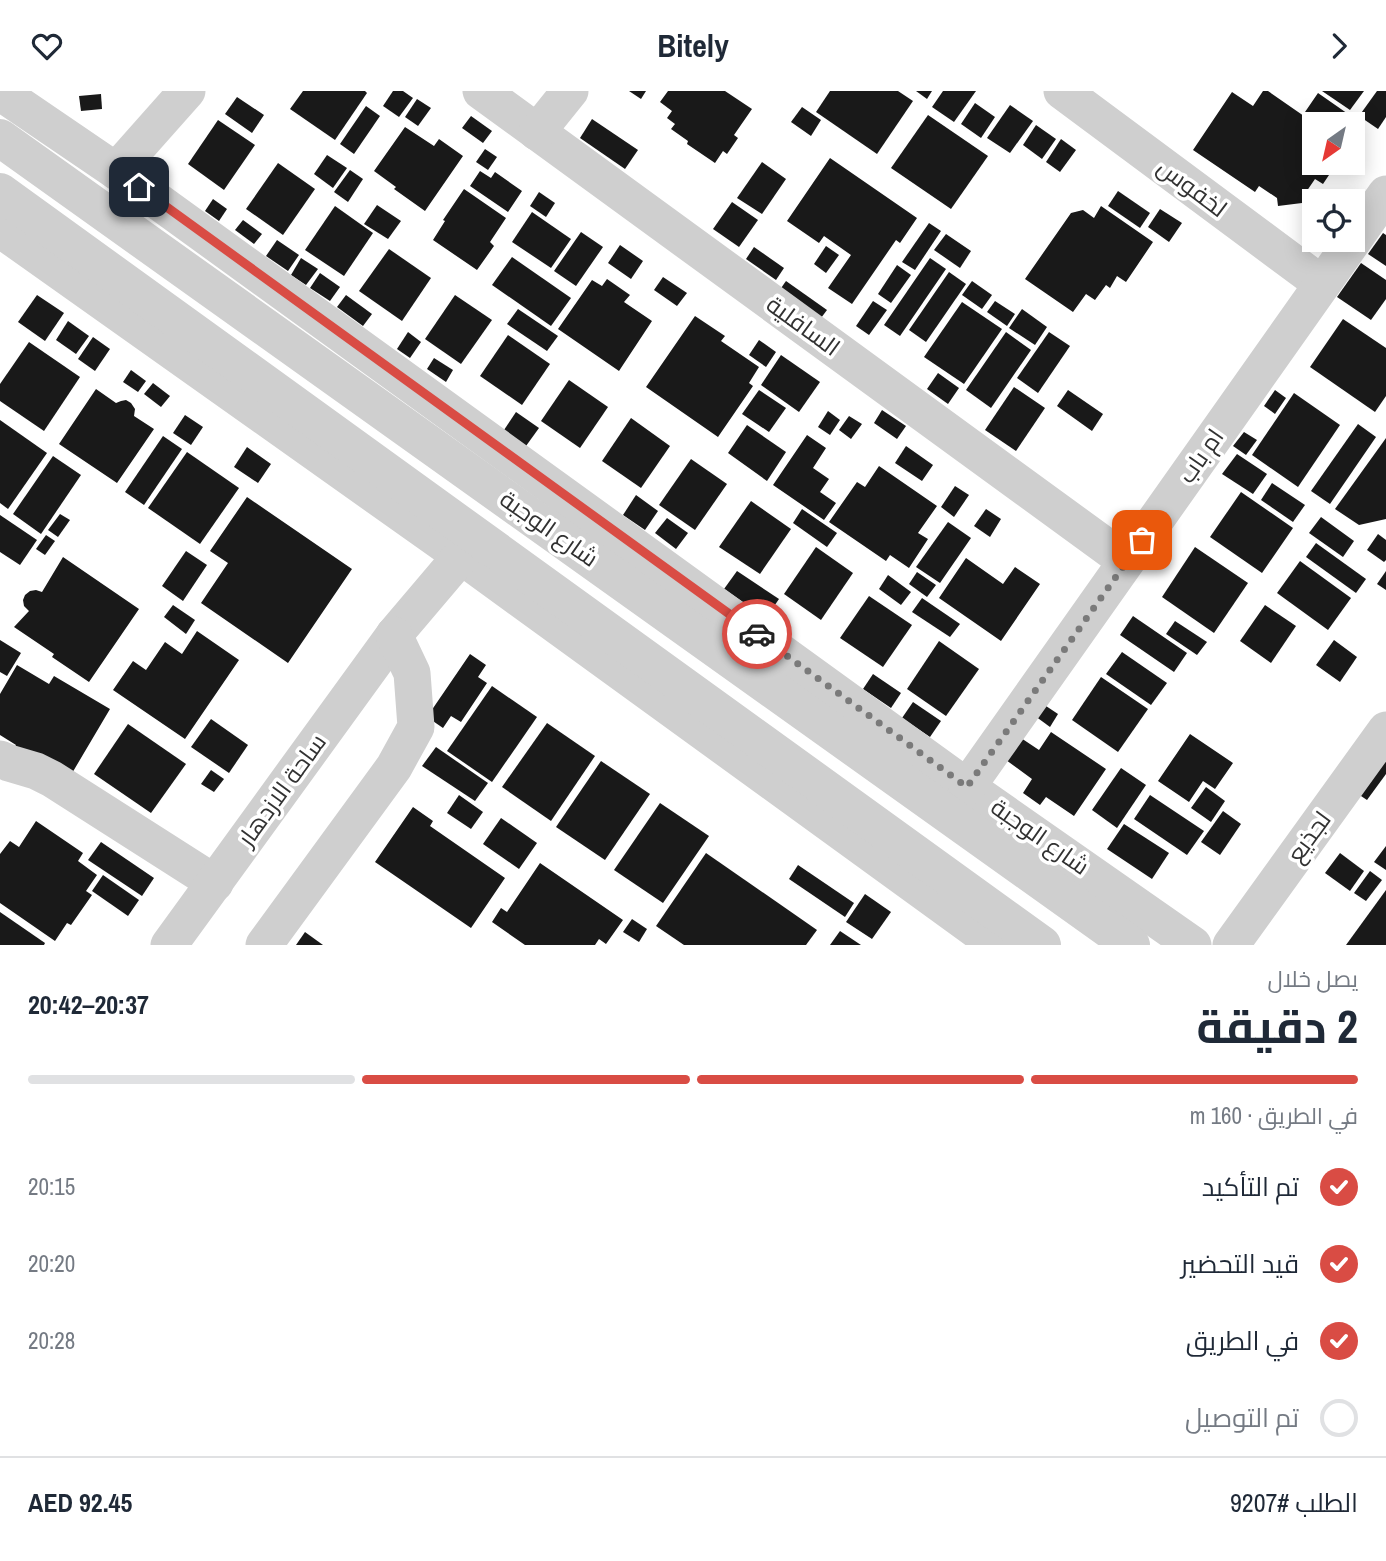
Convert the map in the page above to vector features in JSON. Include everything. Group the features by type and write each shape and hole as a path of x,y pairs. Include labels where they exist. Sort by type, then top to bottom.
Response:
{"street":[{"path":"116,171 187,91"},
{"name":"السافلية","path":"481,91 1126,561"},
{"path":"537,132 570,91"},
{"name":"لخفوس","path":"1062,91 1322,284"},
{"name":"شارع الوجبة","path":"0,92 116,171 967,787 1193,945"},
{"name":"شارع الوجبة","path":"0,138 1132,945"},
{"name":"شارع الوجبة","path":"0,192 1042,945"},
{"name":"ام باب","path":"967,787 1386,194"},
{"path":"0,229 461,556 997,945"},
{"name":"ساحة الازدهار","path":"169,945 394,635 461,556"},
{"path":"264,945 394,767 416,727 412,673 394,635"},
{"name":"لجذيع","path":"1231,945 1386,730"},
{"path":"0,759 52,779 215,883"}],"building":[{"path":"303,91 367,93 335,140 290,109"},
{"path":"393,91 403,91 413,98 399,117 383,106"},
{"path":"629,91 646,91 641,99"},
{"path":"668,91 725,91 752,109 734,135 738,138 727,154 723,151 715,163 671,129 675,124 667,118 672,111 660,102"},
{"path":"830,91 898,91 913,101 877,154 816,112"},
{"path":"916,91 932,91 927,99"},
{"path":"943,91 976,91 954,122 932,107"},
{"path":"1263,91 1268,91 1302,115 1302,175 1329,175 1323,184 1315,179 1308,189 1302,189 1302,203 1278,206 1277,198 1259,186 1255,192 1193,150 1232,92 1253,106"},
{"path":"1322,91 1364,91 1350,110"},
{"path":"1377,91 1386,91 1386,117 1378,129 1365,120 1365,112 1362,112"},
{"path":"1318,93 1345,112 1305,112"},
{"path":"101,94 102,109 81,111 79,96"},
{"path":"237,97 264,115 252,133 225,114"},
{"path":"417,99 431,108 418,126 405,117"},
{"path":"975,103 995,117 981,138 961,124"},
{"path":"1010,105 1033,121 1010,153 987,138"},
{"path":"366,106 380,116 354,154 340,144"},
{"path":"802,107 821,120 811,136 791,122"},
{"path":"928,115 988,156 951,209 891,168"},
{"path":"471,116 492,131 483,143 462,128"},
{"path":"592,119 638,150 625,169 580,138"},
{"path":"218,120 255,145 224,190 188,164"},
{"path":"1036,125 1056,139 1042,159 1023,145"},
{"path":"405,127 434,146 439,139 463,156 425,211 374,171"},
{"path":"1061,139 1076,150 1060,172 1046,162"},
{"path":"485,149 497,157 488,170 476,162"},
{"path":"327,155 347,168 333,188 314,174"},
{"path":"830,158 917,218 900,243 896,240 852,304 828,288 851,255 824,236 819,243 787,221"},
{"path":"762,162 786,179 762,214 737,198"},
{"path":"278,163 315,189 283,235 246,209"},
{"path":"350,170 363,179 348,202 334,192"},
{"path":"480,171 491,178 495,172 522,191 508,212 470,186"},
{"path":"464,189 506,218 490,242 494,246 477,270 433,240"},
{"path":"1118,191 1150,213 1140,228 1108,206"},
{"path":"539,192 555,203 546,217 530,206"},
{"path":"213,199 227,209 219,221 205,211"},
{"path":"732,202 758,220 739,247 713,229"},
{"path":"377,205 401,221 388,239 364,224"},
{"path":"335,206 373,233 344,276 305,250"},
{"path":"1101,206 1153,242 1126,282 1117,276 1110,288 1106,285 1095,300 1086,294 1073,312 1025,279 1071,213 1083,210 1094,218"},
{"path":"1160,209 1182,223 1169,242 1148,227"},
{"path":"532,212 571,239 551,268 512,242"},
{"path":"243,220 262,234 254,244 235,230"},
{"path":"929,223 941,231 915,270 902,262"},
{"path":"581,232 603,247 576,286 554,271"},
{"path":"1383,233 1386,235 1386,266 1368,254"},
{"path":"946,234 971,251 960,268 934,250"},
{"path":"277,240 299,255 288,271 266,256"},
{"path":"620,245 643,261 631,279 608,263"},
{"path":"826,246 839,255 826,273 814,264"},
{"path":"754,247 784,268 776,280 746,259"},
{"path":"389,249 431,278 402,321 359,291"},
{"path":"512,257 571,298 551,326 492,285"},
{"path":"301,258 318,269 306,285 291,275"},
{"path":"930,258 946,269 900,336 884,325"},
{"path":"1361,263 1386,280 1386,299 1371,320 1337,297"},
{"path":"897,265 911,275 891,303 878,294"},
{"path":"949,272 966,284 926,342 909,330"},
{"path":"320,273 340,287 330,301 310,288"},
{"path":"663,277 687,293 677,306 654,290"},
{"path":"607,279 630,295 624,302 652,321 619,371 558,329 592,280 602,286"},
{"path":"786,281 827,310 815,326 774,298"},
{"path":"972,281 992,295 982,309 962,295"},
{"path":"37,295 64,313 45,341 18,322"},
{"path":"346,295 372,314 363,326 337,307"},
{"path":"455,295 492,320 461,364 425,339"},
{"path":"873,301 887,310 869,335 856,326"},
{"path":"995,301 1015,314 1007,326 987,312"},
{"path":"962,302 1002,329 964,384 924,357"},
{"path":"518,309 558,336 547,351 507,324"},
{"path":"1022,309 1047,327 1035,345 1009,328"},
{"path":"695,316 725,336 721,341 759,367 749,383 753,386 718,437 646,387"},
{"path":"1343,319 1386,348 1386,396 1375,412 1310,367"},
{"path":"68,321 89,336 76,354 56,340"},
{"path":"408,332 421,342 410,358 397,349"},
{"path":"1006,332 1031,350 991,408 966,390"},
{"path":"1049,332 1070,346 1038,393 1017,378"},
{"path":"508,335 550,364 522,405 480,376"},
{"path":"93,337 110,349 95,371 78,359"},
{"path":"759,340 776,352 766,367 749,355"},
{"path":"29,342 80,377 44,431 0,401 0,384"},
{"path":"781,355 820,382 799,412 761,385"},
{"path":"434,358 453,370 446,382 427,369"},
{"path":"131,370 146,381 138,392 123,382"},
{"path":"938,373 959,388 948,404 927,389"},
{"path":"569,380 608,407 580,448 541,421"},
{"path":"153,383 170,396 161,407 144,394"},
{"path":"1014,387 1045,408 1016,451 985,430"},
{"path":"96,389 116,403 126,400 131,403 135,409 134,416 154,429 117,483 59,444"},
{"path":"759,390 786,408 769,432 742,414"},
{"path":"1068,390 1103,414 1092,431 1057,406"},
{"path":"1275,390 1286,398 1275,414 1264,406"},
{"path":"1294,393 1340,425 1298,487 1252,455"},
{"path":"882,410 906,426 897,439 874,423"},
{"path":"828,411 840,420 830,435 818,427"},
{"path":"516,412 539,428 526,446 504,430"},
{"path":"185,415 203,427 191,445 173,433"},
{"path":"849,416 862,424 851,439 839,430"},
{"path":"631,418 670,446 641,488 602,461"},
{"path":"0,420 47,453 8,509 0,503"},
{"path":"1358,424 1376,437 1330,504 1311,491"},
{"path":"747,425 786,452 767,481 728,453"},
{"path":"1244,432 1257,440 1246,455 1233,446"},
{"path":"807,435 826,448 813,468 829,479 820,492 836,503 824,520 773,485"},
{"path":"163,436 182,449 144,505 125,492"},
{"path":"1386,438 1386,519 1359,525 1335,509"},
{"path":"906,446 933,465 922,481 895,463"},
{"path":"247,447 271,464 258,483 234,467"},
{"path":"187,452 239,488 200,544 148,508"},
{"path":"1237,454 1267,474 1253,494 1222,474"},
{"path":"53,456 81,475 41,534 13,514"},
{"path":"691,459 727,484 695,530 659,505"},
{"path":"879,466 937,506 918,533 928,539 909,568 890,555 886,561 829,522 857,482 865,487"},
{"path":"1272,483 1305,505 1293,522 1261,500"},
{"path":"955,486 969,495 954,517 941,507"},
{"path":"1241,492 1293,528 1262,573 1210,537"},
{"path":"636,495 658,511 645,530 623,515"},
{"path":"247,497 352,569 288,663 201,603 228,563 210,551"},
{"path":"751,501 791,529 760,574 719,547"},
{"path":"802,509 837,533 827,547 793,523"},
{"path":"986,509 1001,519 990,537 974,526"},
{"path":"60,514 70,520 58,537 48,530"},
{"path":"0,515 37,540 20,565 0,552"},
{"path":"1321,517 1354,541 1343,557 1309,533"},
{"path":"667,518 688,533 676,549 655,533"},
{"path":"948,522 971,538 940,583 916,567"},
{"path":"1378,534 1386,540 1384,562 1367,550"},
{"path":"46,535 55,541 45,555 36,549"},
{"path":"1316,543 1366,579 1356,593 1306,557"},
{"path":"816,547 853,573 821,620 784,594"},
{"path":"1195,547 1248,583 1214,633 1162,597"},
{"path":"186,551 207,565 183,601 162,586"},
{"path":"63,557 139,609 89,682 14,627 29,611 24,606 25,595 30,591 42,592"},
{"path":"966,558 1003,584 1015,567 1040,584 1001,641 939,598"},
{"path":"1300,561 1351,598 1328,630 1277,593"},
{"path":"737,571 779,599 766,618 724,589"},
{"path":"1386,571 1386,590 1377,584"},
{"path":"917,572 936,585 927,597 909,584"},
{"path":"888,575 911,592 901,605 879,589"},
{"path":"869,596 912,625 883,667 840,638"},
{"path":"922,598 960,624 950,637 912,612"},
{"path":"173,605 195,620 186,634 164,617"},
{"path":"1265,605 1296,626 1271,663 1240,641"},
{"path":"1133,616 1187,653 1174,672 1120,635"},
{"path":"1175,621 1207,642 1197,655 1166,634"},
{"path":"197,631 239,660 185,739 113,690 133,661 146,670 165,642 182,654"},
{"path":"0,640 21,653 7,676 0,672"},
{"path":"1334,640 1357,657 1340,682 1316,665"},
{"path":"939,641 979,669 946,716 907,689"},
{"path":"1122,652 1167,683 1151,705 1106,674"},
{"path":"470,654 486,665 478,677 487,683 461,722 451,716 443,728 427,717"},
{"path":"17,665 49,684 54,676 110,709 68,780 14,748 16,745 0,735 0,694"},
{"path":"873,674 901,693 891,708 863,689"},
{"path":"1101,677 1148,709 1118,752 1072,720"},
{"path":"492,686 537,717 492,782 447,751"},
{"path":"913,702 941,721 930,737 902,718"},
{"path":"1043,704 1058,714 1050,727 1035,716"},
{"path":"211,719 248,745 229,773 191,747"},
{"path":"547,723 595,756 551,821 502,787"},
{"path":"128,724 186,764 151,813 94,774"},
{"path":"1051,732 1106,769 1074,816 1046,797 1040,805 1023,793 1032,779 1006,760 1021,738 1039,750"},
{"path":"1190,734 1233,763 1215,789 1203,781 1189,802 1158,781"},
{"path":"1386,746 1386,774 1367,800 1349,788"},
{"path":"436,747 488,783 475,801 422,766"},
{"path":"601,761 650,794 605,860 556,827"},
{"path":"1121,768 1146,785 1117,828 1092,810"},
{"path":"211,770 224,779 214,792 201,784"},
{"path":"1206,787 1225,801 1211,822 1191,808"},
{"path":"459,795 483,812 471,829 447,813"},
{"path":"1150,795 1204,831 1187,855 1134,819"},
{"path":"660,803 709,836 663,903 614,870"},
{"path":"413,807 433,821 430,826 505,878 471,928 375,862"},
{"path":"1223,811 1241,824 1220,855 1201,842"},
{"path":"501,818 537,843 519,869 483,844"},
{"path":"36,821 83,853 78,861 97,875 86,891 92,895 71,925 67,923 55,941 0,903 0,854 10,841 19,847"},
{"path":"1124,824 1169,853 1152,879 1107,849"},
{"path":"101,842 154,878 142,896 88,860"},
{"path":"1386,846 1386,870 1374,862"},
{"path":"706,853 817,930 806,945 684,945 656,926"},
{"path":"1340,853 1364,871 1350,891 1325,873"},
{"path":"540,863 623,920 606,944 599,939 595,945 525,945 492,922 501,908 507,912"},
{"path":"798,865 854,903 845,917 789,879"},
{"path":"1370,871 1382,880 1366,901 1354,893"},
{"path":"103,875 139,900 128,916 92,891"},
{"path":"1386,890 1386,945 1346,945"},
{"path":"865,894 891,912 872,939 846,922"},
{"path":"0,912 45,943 44,945 0,945"},
{"path":"632,919 647,929 639,942 623,932"},
{"path":"840,931 861,945 830,945"},
{"path":"305,932 323,945 296,945"}],"way so far":[{"path":"757,634 967,787 1142,540"}],"route":[{"path":"139,187 757,634"}]}
